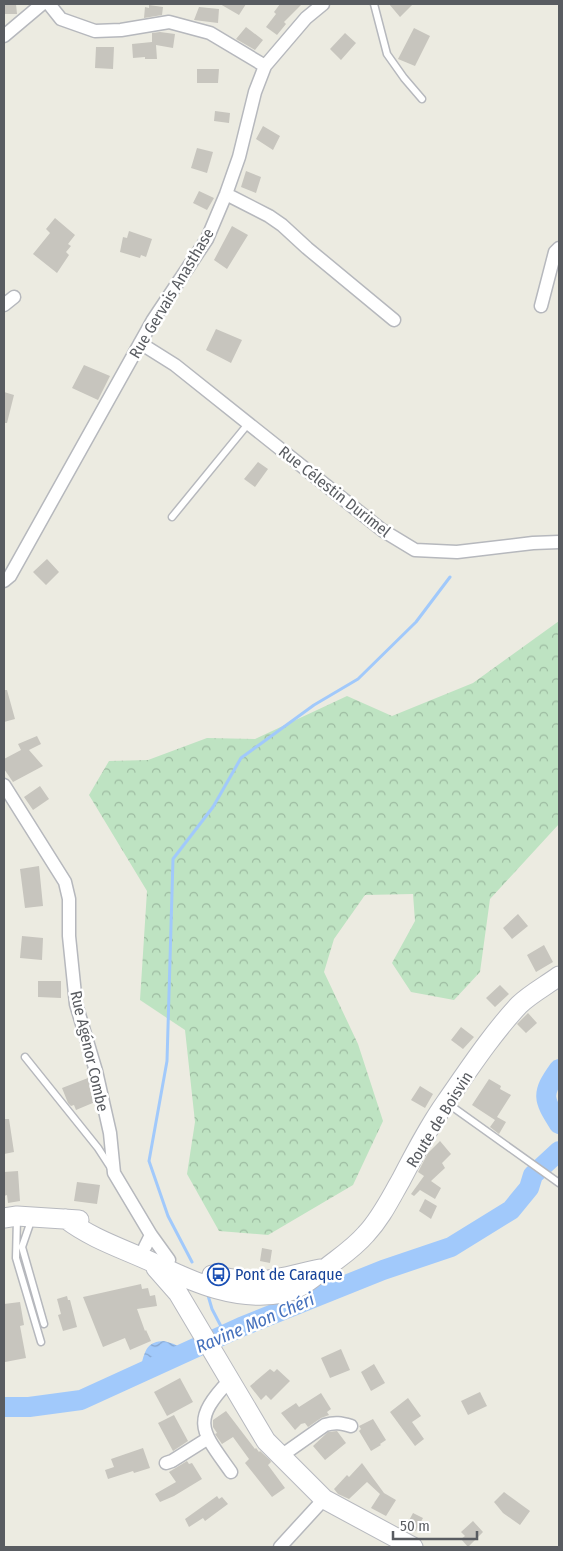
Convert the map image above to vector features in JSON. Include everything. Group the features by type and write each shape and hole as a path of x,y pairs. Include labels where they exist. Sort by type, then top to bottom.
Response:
{"main road":[{"name":"Route de Boisvin","path":"18,1217 86,1220 158,1255 213,1288 242,1294 264,1294 285,1292 305,1285 326,1267 352,1249 367,1233 384,1210 423,1138 446,1102 492,1040 520,1004 559,976"},
{"path":"158,1255 178,1293"},
{"path":"158,1255 216,1360 266,1441 324,1499 413,1547"}],"street":[{"path":"7,30 42,4"},
{"path":"49,4 61,19 95,31 121,30 169,22 210,33 265,66"},
{"name":"Rue Gervais Anasthase","path":"4,581 10,576 153,320 207,239 239,157 255,92 265,66 306,18 322,4"},
{"path":"226,194 269,216 282,225 394,320"},
{"path":"541,306 555,252 559,248"},
{"name":"Rue Célestin Durimel","path":"140,343 175,365 382,530 415,550 456,552 533,543 559,542"},
{"name":"Rue Agénor Combe","path":"4,785 64,882 68,899 69,936 76,1004 96,1071 110,1133 114,1174 158,1255"},
{"path":"229,1381 213,1398 204,1420 208,1439 231,1472"},
{"path":"281,1456 325,1425 332,1422 350,1426"},
{"path":"166,1463 208,1439"},
{"path":"280,1547 324,1499"}],"lane":[{"path":"374,4 387,54 422,99"},
{"path":"172,517 248,424"},
{"path":"25,1057 98,1148 114,1174"},
{"path":"446,1102 559,1183"},
{"path":"18,1217 22,1247 44,1324"},
{"path":"18,1217 16,1258 41,1342"}],"green space":[{"path":"559,621 559,824 490,899 480,972 454,1000 411,992 392,963 415,921 413,894 365,895 334,939 324,972 358,1044 383,1121 353,1185 268,1235 219,1231 187,1174 195,1122 185,1030 140,1000 147,891 89,795 109,761 148,760 207,738 255,739 347,696 392,716 473,683"}],"water":[{"path":"164,1341 181,1348 180,1359 173,1366 144,1368 142,1362 148,1347 151,1344"}],"building":[{"path":"4,4 16,4 17,14 4,14"},
{"path":"220,4 246,4 239,15"},
{"path":"280,4 302,4 284,22 286,24 277,35 266,27 276,14 274,12"},
{"path":"389,4 413,4 400,17"},
{"path":"149,5 163,7 162,15 144,18 145,7 149,8"},
{"path":"199,7 219,9 218,23 194,20"},
{"path":"246,27 263,40 255,50 236,39"},
{"path":"414,28 430,36 415,66 398,59"},
{"path":"152,33 175,34 173,48 156,45 157,59 133,58 132,44 152,42"},
{"path":"345,33 356,43 341,60 330,49"},
{"path":"96,47 114,47 113,69 95,68"},
{"path":"197,69 219,69 218,83 197,83"},
{"path":"215,111 230,113 229,123 214,121"},
{"path":"263,126 280,136 273,150 256,139"},
{"path":"197,148 213,152 207,173 191,168"},
{"path":"246,171 261,177 256,193 241,187"},
{"path":"199,191 214,198 207,210 193,203"},
{"path":"55,218 75,235 68,244 71,246 66,252 69,255 57,273 33,254 50,233 46,229"},
{"path":"232,226 248,235 227,269 214,260"},
{"path":"129,231 152,239 146,257 141,255 140,258 120,252 123,237 127,238"},
{"path":"216,329 242,340 231,363 206,350"},
{"path":"84,365 110,376 98,400 72,388"},
{"path":"4,392 14,395 7,423 4,423"},
{"path":"258,462 268,469 255,487 244,479"},
{"path":"47,559 59,572 46,585 33,572"},
{"path":"4,690 7,690 15,719 4,722"},
{"path":"37,736 41,744 29,750 43,766 13,782 4,769 4,759 21,750 18,744"},
{"path":"40,786 49,799 33,810 24,797"},
{"path":"39,866 43,906 25,908 20,869"},
{"path":"518,914 528,926 512,939 503,928"},
{"path":"22,936 43,938 42,960 20,958"},
{"path":"544,945 553,962 536,972 527,955"},
{"path":"38,981 61,981 61,998 38,997"},
{"path":"500,985 509,994 495,1007 486,998"},
{"path":"528,1013 537,1023 526,1033 517,1024"},
{"path":"461,1027 474,1037 463,1049 451,1040"},
{"path":"88,1078 95,1102 76,1110 74,1105 71,1106 68,1103 62,1088"},
{"path":"489,1079 501,1086 500,1089 511,1095 497,1117 506,1122 499,1134 490,1127 495,1120 472,1105"},
{"path":"420,1086 433,1094 425,1108 411,1100"},
{"path":"4,1119 9,1119 14,1152 4,1154"},
{"path":"440,1141 451,1154 442,1163 445,1168 431,1181 441,1188 435,1199 420,1190 414,1196 411,1194 424,1176 418,1172 428,1153"},
{"path":"18,1171 20,1201 8,1203 7,1195 4,1196 4,1172"},
{"path":"77,1182 100,1185 97,1204 74,1201"},
{"path":"425,1199 437,1206 431,1219 419,1211"},
{"path":"262,1248 272,1250 270,1263 260,1261"},
{"path":"141,1284 142,1289 148,1288 150,1296 155,1295 157,1306 137,1309 151,1341 130,1350 125,1338 103,1347 83,1297"},
{"path":"67,1296 68,1300 70,1300 77,1327 63,1331 58,1315 61,1314 57,1299"},
{"path":"20,1302 24,1325 20,1326 26,1358 5,1362 4,1304"},
{"path":"341,1349 350,1370 330,1378 321,1358"},
{"path":"374,1364 385,1383 371,1391 361,1372"},
{"path":"270,1369 274,1372 277,1369 290,1381 271,1400 266,1395 261,1400 250,1386"},
{"path":"180,1378 193,1402 167,1416 154,1392"},
{"path":"480,1392 487,1406 468,1415 461,1401"},
{"path":"321,1393 331,1409 327,1412 329,1415 308,1427 305,1423 301,1424 295,1430 281,1413 296,1403 299,1407"},
{"path":"408,1398 421,1416 412,1422 424,1439 415,1446 390,1412"},
{"path":"226,1411 255,1449 270,1460 271,1462 268,1465 285,1488 272,1497 245,1463 249,1459 233,1437 222,1444 215,1434 217,1433 213,1427 213,1420"},
{"path":"174,1415 188,1441 173,1451 158,1423"},
{"path":"373,1419 386,1440 371,1451 359,1431 361,1429 359,1426"},
{"path":"337,1431 346,1443 325,1460 313,1446 328,1432"},
{"path":"143,1448 150,1468 108,1479 105,1470 114,1467 111,1459"},
{"path":"187,1461 189,1464 192,1463 202,1479 160,1502 155,1494 176,1482 169,1472"},
{"path":"362,1463 384,1493 396,1500 386,1516 371,1508 380,1494 367,1482 349,1499 338,1494 334,1489"},
{"path":"504,1492 530,1511 520,1525 503,1513 494,1502"},
{"path":"217,1496 219,1499 222,1497 228,1504 205,1521 203,1518 189,1527 185,1519"},
{"path":"413,1513 423,1518 416,1531 406,1526"},
{"path":"473,1521 483,1532 468,1547 461,1539 465,1536 461,1532"}],"waterway":[{"path":"192,1262 168,1216 149,1161 167,1061 173,859 213,807 241,758 314,705 358,679 416,622 450,577"},
{"name":"Ravine Mon Chéri","path":"559,1069 549,1085 546,1096 547,1102 559,1124"},
{"name":"Ravine Mon Chéri","path":"4,1407 29,1407 81,1400 241,1327 383,1270 451,1247 511,1210 529,1188 533,1175 559,1151"},
{"path":"207,1292 212,1309 225,1334"}],"place":[{"name":"Pont de Caraque","path":"219,1274"}]}
